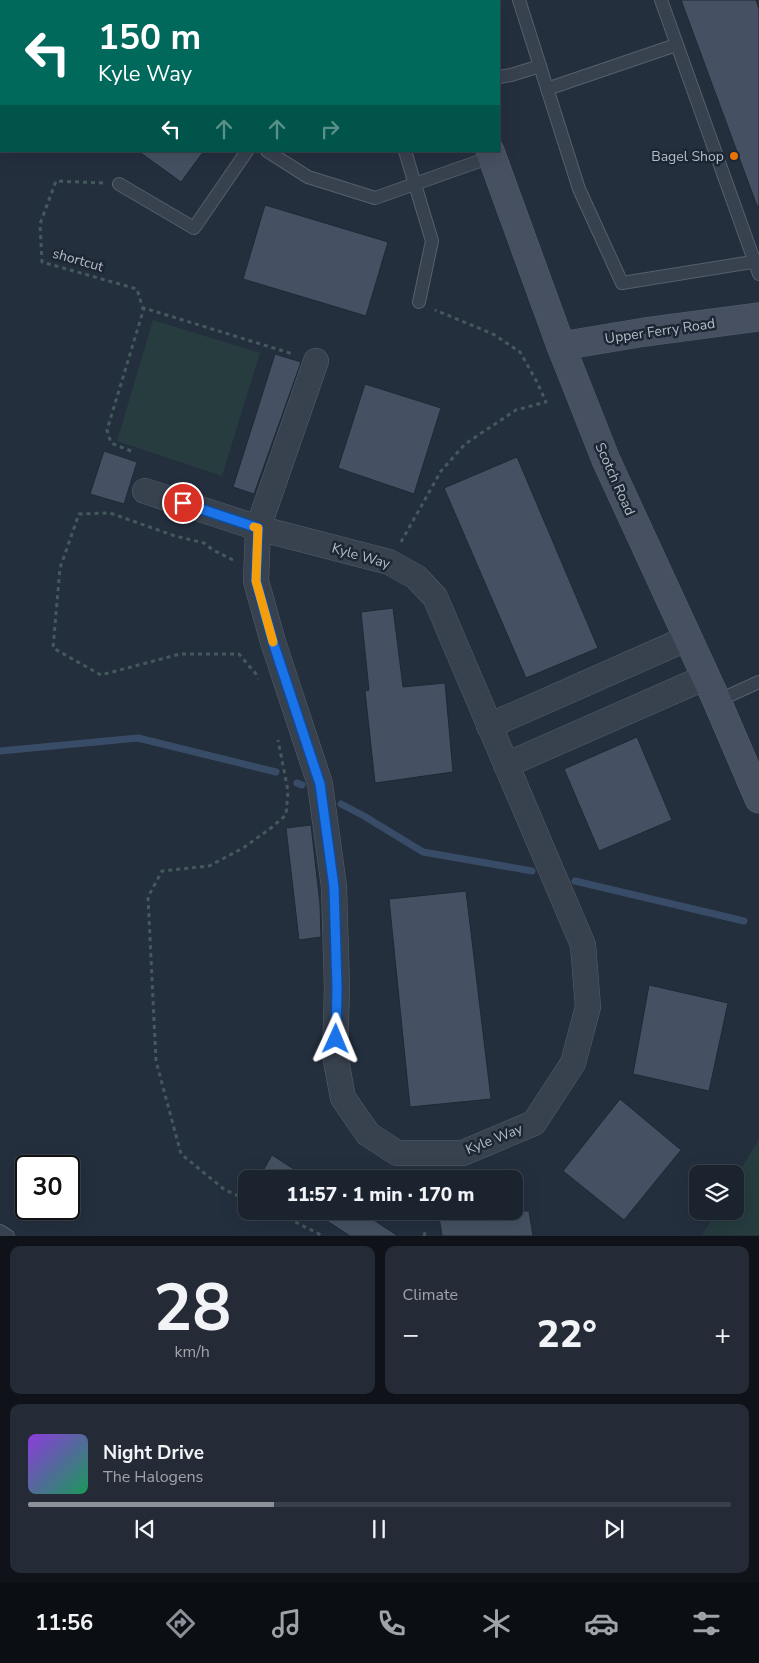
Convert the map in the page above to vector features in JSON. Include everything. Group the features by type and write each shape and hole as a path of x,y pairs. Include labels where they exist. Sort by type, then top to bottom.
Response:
{"main road":[{"name":"Scotch Road","path":"491,154 561,346 606,460 712,689 759,798"},
{"name":"Upper Ferry Road","path":"561,346 645,332 759,317"}],"street":[{"name":"Kyle Way","path":"145,491 258,528 389,562 416,577 435,598 583,945 588,1007 572,1063 534,1123 463,1153 397,1153 368,1134 342,1098 335,1055 337,988 334,887 320,784 271,634 256,581 258,528 316,361"},
{"path":"490,726 688,638"},
{"path":"506,765 712,689"}],"lane":[{"path":"519,0 579,189 622,283 758,266 661,0"},
{"path":"547,89 676,45"},
{"path":"500,77 540,66"},
{"path":"119,184 194,228 246,152"},
{"path":"269,152 308,177 375,198 491,154"},
{"path":"405,152 432,240 419,302"},
{"path":"712,689 759,682"},
{"path":"0,1231 8,1236"}],"path":[{"name":"shortcut","path":"119,184 56,181 40,224 42,262 137,288 143,313"},
{"path":"389,562 441,471 465,444 516,410 546,402 520,352 493,334 419,302"},
{"path":"131,451 111,444 107,430 144,308 316,361"},
{"path":"256,564 238,562 213,550 204,543 175,536 110,513 79,514 60,568 54,648 101,675 180,654 239,654 256,674 259,682"},
{"path":"238,1196 225,1190 181,1154 156,1061 148,897 162,870 209,866 243,848 286,815 288,791 276,731"},
{"path":"292,1220 323,1236"},
{"path":"424,1236 426,1229"}],"green space":[{"path":"153,320 260,353 222,476 117,441"},
{"path":"759,1139 759,1235 702,1235 711,1220 744,1220 743,1165"}],"building":[{"path":"681,0 756,0 759,9 759,206 757,206"},
{"path":"139,152 203,152 181,182"},
{"path":"265,205 388,242 366,316 243,279"},
{"path":"275,354 301,362 254,494 233,487"},
{"path":"365,384 441,408 414,494 338,468"},
{"path":"104,451 137,462 124,504 90,494"},
{"path":"517,457 598,648 526,678 444,488"},
{"path":"393,608 403,687 445,683 453,772 375,783 365,691 369,690 361,612"},
{"path":"637,737 672,820 599,851 564,769"},
{"path":"311,825 320,904 321,937 299,940 286,828"},
{"path":"466,891 491,1099 410,1107 389,899"},
{"path":"649,985 728,1003 709,1091 633,1074"},
{"path":"620,1099 681,1150 624,1220 563,1171"},
{"path":"272,1155 295,1170 264,1170"},
{"path":"523,1211 529,1211 533,1236 442,1236 439,1220 523,1220"},
{"path":"326,1220 374,1220 398,1236 350,1236"}],"waterway":[{"path":"0,751 138,738 276,772"},
{"path":"297,783 302,785"},
{"path":"341,804 423,852 532,871"},
{"path":"575,881 744,921"}],"slow traffic":[{"path":"254,527 258,528 256,581 273,642"}],"place":[{"name":"Bagel Shop","path":"734,156"}],"route":[{"path":"183,503 258,528 256,581 273,642 320,784 334,887 337,988 336,1039"}]}
